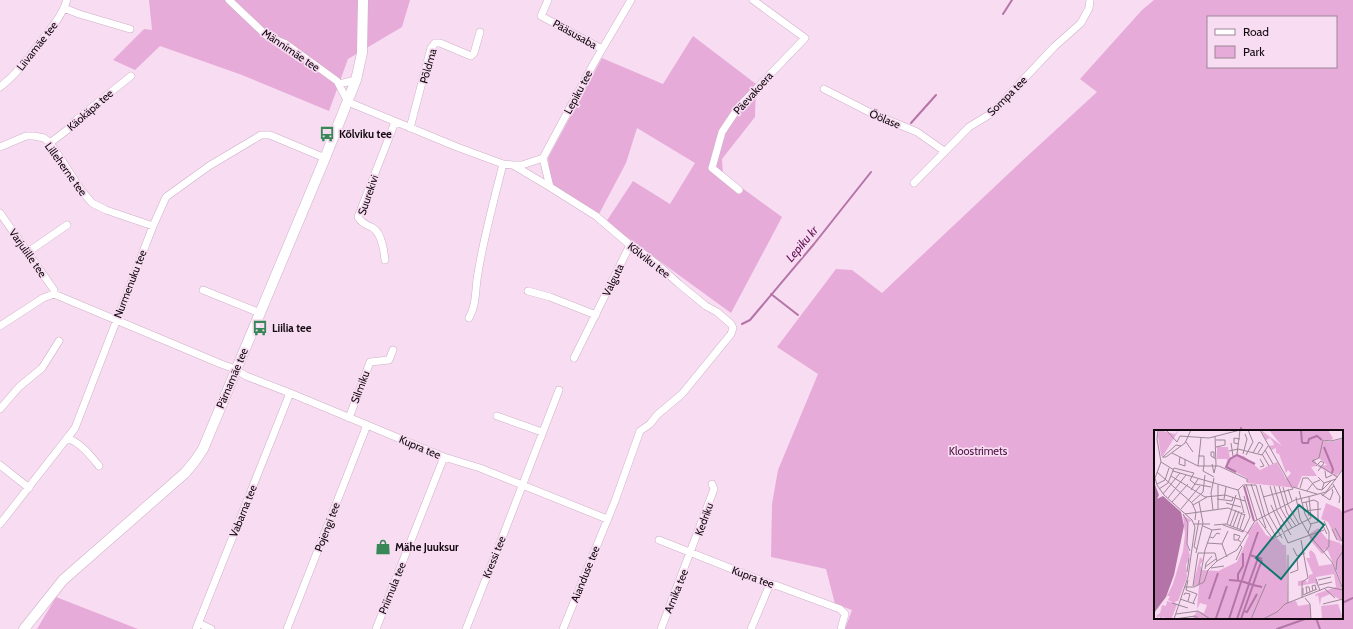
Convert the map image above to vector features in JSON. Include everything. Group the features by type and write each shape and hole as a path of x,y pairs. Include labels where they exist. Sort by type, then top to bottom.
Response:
{"main road":[{"name":"Pärnamäe tee","path":"24,629 62,580 180,478 199,456 325,158 356,80 362,53 363,0"}],"street":[{"name":"Liivamäe tee","path":"0,87 8,81 29,58 60,16 67,0"},
{"name":"Männimäe tee","path":"229,0 267,36 286,44 337,81 348,102"},
{"name":"Pääsusaba","path":"548,0 541,16 602,49"},
{"name":"Lepiku tee","path":"543,158 602,49 631,0"},
{"name":"Päevakoera","path":"739,190 712,168 722,132 738,108 805,38 753,0"},
{"name":"Sompa tee","path":"914,183 968,126 992,113 1054,47 1081,23 1089,8 1090,0"},
{"path":"64,8 130,29"},
{"name":"Põldma","path":"410,128 431,48 435,43 471,56 474,53 480,32"},
{"name":"Käokäpa tee","path":"50,144 67,130 76,120 131,76"},
{"path":"339,84 356,80"},
{"name":"Öölase","path":"824,89 869,112 917,132 944,152"},
{"name":"Kõlviku tee","path":"348,102 457,147 503,164 513,165 596,216 630,246 640,251 679,284 731,324 733,328 731,334 682,394 657,415 650,424 640,431 607,519"},
{"name":"Suurekivi","path":"385,260 379,236 375,229 360,221 358,217 395,122"},
{"name":"Nurmenuku tee","path":"0,524 75,428 116,319 166,197 209,166 261,135 270,135 325,158"},
{"name":"Lilleherne tee","path":"0,147 26,136 40,136 50,144 81,190 92,203 106,210 153,226"},
{"path":"513,165 522,165 543,158 550,187"},
{"path":"469,318 475,304 477,274 503,164"},
{"name":"Varjulille tee","path":"0,213 3,224 28,252 54,290 54,294"},
{"path":"28,252 68,225"},
{"name":"Valguta","path":"574,358 630,246"},
{"path":"203,290 260,313"},
{"path":"528,291 550,297 596,315"},
{"path":"0,326 43,298 54,294 235,369"},
{"path":"0,410 19,387 42,368 58,341"},
{"name":"Silmiku","path":"349,418 370,362 389,360 393,350"},
{"name":"Kupra tee","path":"235,369 246,376 444,457 480,468 607,519"},
{"path":"522,485 559,390"},
{"name":"Vabarna tee","path":"197,626 290,393"},
{"path":"497,416 542,432"},
{"name":"Pojengi tee","path":"287,629 367,425"},
{"path":"67,438 74,441 88,452 99,466"},
{"name":"Priimula tee","path":"376,629 444,457"},
{"path":"0,465 29,488"},
{"name":"Kedriku","path":"691,554 714,489 712,484"},
{"name":"Kressi tee","path":"466,629 522,485"},
{"name":"Aianduse tee","path":"563,629 607,519"},
{"name":"Kupra tee","path":"659,540 691,554 840,609 845,614 841,629"},
{"name":"Arnika tee","path":"661,629 691,554"},
{"path":"751,629 770,584"},
{"path":"197,626 211,629"}],"green space":[{"path":"149,0 410,0 402,27 348,59 329,111 242,75 160,46 135,70 113,60 144,29 152,30"},
{"name":"Kloostrimets","path":"1154,0 1353,0 1353,629 845,629 852,610 835,604 826,569 771,557 772,504 778,470 818,374 777,347 836,269 852,270 882,293 1097,92 1080,79 1142,10"},
{"path":"693,36 756,84 755,117 722,159 723,174 782,217 731,313 606,222 633,181 670,204 695,163 637,128 626,163 599,214 551,185 548,158 602,58 663,84"},
{"path":"56,597 138,629 37,629"}],"waterway":[{"name":"Lepiku kr","path":"1003,14 1012,0"},
{"name":"Lepiku kr","path":"911,123 936,95"},
{"name":"Lepiku kr","path":"742,324 750,320 814,244 871,172"},
{"path":"771,294 798,315"},
{"path":"1343,513 1353,509"},
{"path":"1343,603 1353,598"},
{"path":"1277,629 1305,619"},
{"path":"1316,619 1320,629"}],"place":[{"name":"Kõlviku tee","path":"327,134"},
{"name":"Liilia tee","path":"260,328"},
{"name":"Mähe Juuksur","path":"383,547"}]}
